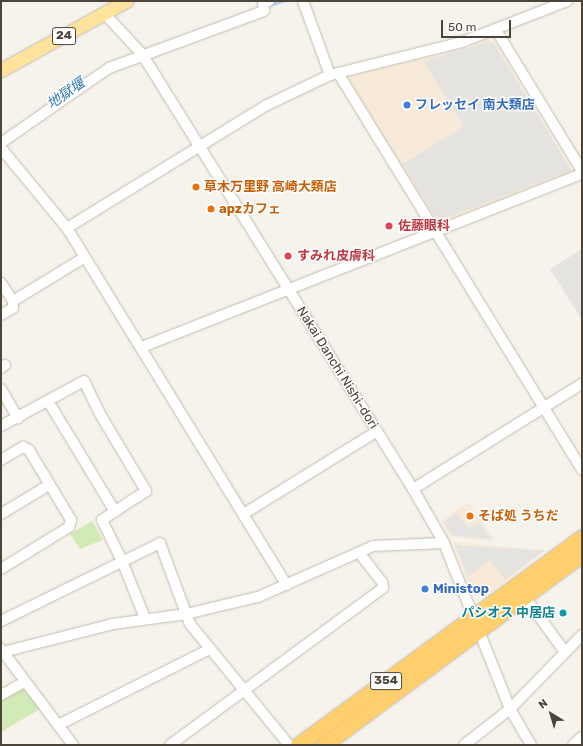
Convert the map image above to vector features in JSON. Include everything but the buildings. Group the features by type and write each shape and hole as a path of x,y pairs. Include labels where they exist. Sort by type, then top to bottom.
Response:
{"highway":[{"name":"354","path":"298,745 582,537"},
{"name":"354","path":"324,745 582,554"}],"main road":[{"name":"24","path":"1,70 126,1"}],"street":[{"path":"1,143 109,68 142,54 264,11 263,3 269,1"},
{"path":"303,1 334,74 436,231 582,470"},
{"path":"67,228 200,147 267,104 334,74 462,42 496,30 546,4 567,1"},
{"name":"Nakai Danchi Nishi-dori","path":"104,14 142,54 413,489 444,543 510,709 531,745"},
{"path":"496,30 582,171"},
{"path":"1,148 67,228 245,513 287,585"},
{"path":"142,347 582,174"},
{"path":"13,301 85,257"},
{"path":"1,283 13,301 13,308 1,315"},
{"path":"1,426 84,381 100,414 146,491 114,510 102,520 122,561 145,618"},
{"path":"413,489 582,384"},
{"path":"1,389 18,418"},
{"path":"48,401 114,510"},
{"path":"245,513 377,431"},
{"path":"1,460 22,447 29,450 71,520 69,527 1,569"},
{"path":"1,514 49,485"},
{"path":"1,621 160,543 186,614 210,649 289,745"},
{"path":"73,745 2,651 145,618 186,614 258,597 373,546 444,543"},
{"path":"170,745 382,588 382,582 359,553"},
{"path":"524,597 565,652"},
{"path":"464,745 510,709 582,635"},
{"path":"58,725 210,649"},
{"path":"1,695 24,682"},
{"path":"573,745 582,737"}],"shaded area":[{"path":"488,39 494,41 573,171 437,224 349,80 350,76 465,49"},
{"path":"493,42 571,170 438,221 403,164 464,126 423,61"},
{"path":"582,249 582,320 550,269"},
{"path":"468,502 495,541 451,537 441,521"},
{"path":"457,513 468,529 479,522 491,539 452,535 443,522"},
{"path":"453,542 546,550 485,597 472,594"},
{"path":"455,545 544,551 505,580 490,560 468,577"}],"green space":[{"path":"92,521 103,540 80,549 70,534"},
{"path":"21,688 25,689 40,709 1,732 1,700"}],"waterway":[{"name":"地獄堰","path":"269,5 282,1"}],"place":[{"name":"フレッセイ 南大類店","path":"407,105"},
{"name":"草木万里野 高崎大類店","path":"196,187"},
{"name":"apzカフェ","path":"211,209"},
{"name":"佐藤眼科","path":"389,226"},
{"name":"すみれ皮膚科","path":"288,256"},
{"name":"そば処 うちだ","path":"470,516"},
{"name":"Ministop","path":"425,589"},
{"name":"パシオス 中居店","path":"563,613"}]}
